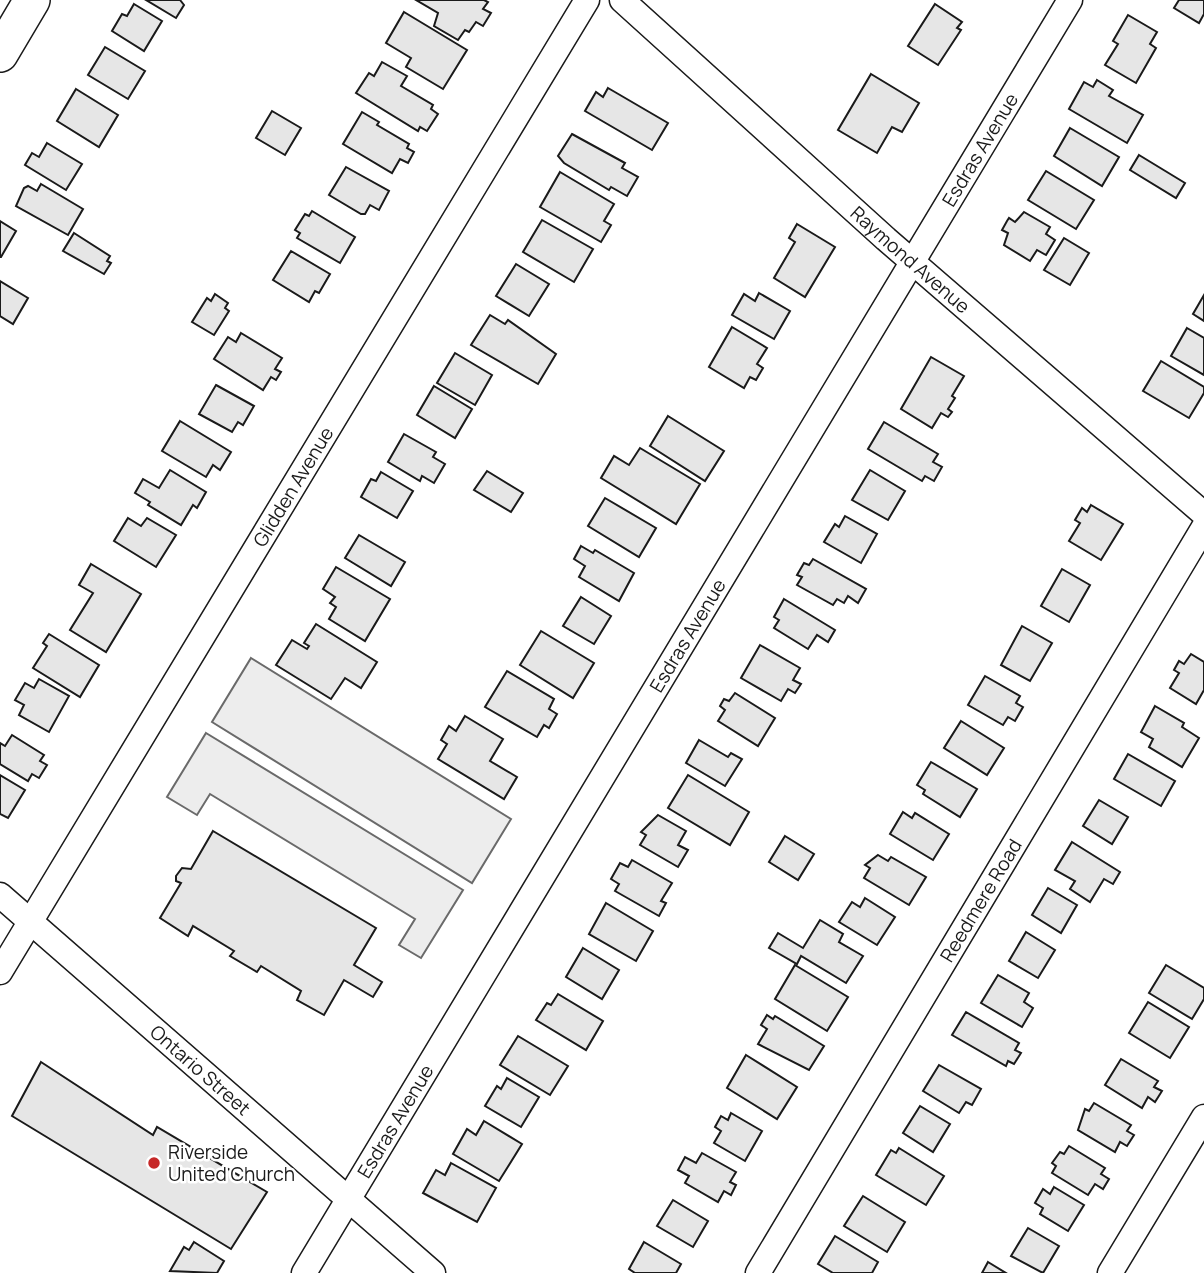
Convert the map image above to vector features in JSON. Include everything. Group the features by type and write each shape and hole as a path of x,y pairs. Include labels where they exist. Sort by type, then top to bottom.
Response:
{"street":[{"path":"0,54 32,0"},
{"name":"Glidden Avenue","path":"0,972 587,0"},
{"name":"Raymond Avenue","path":"622,0 913,263 1204,514"},
{"name":"Esdras Avenue","path":"304,1273 1070,0"},
{"name":"Reedmere Road","path":"758,1273 1204,527"},
{"name":"Ontario Street","path":"0,895 347,1201 433,1273"},
{"path":"1110,1273 1204,1116"}],"shaded area":[{"path":"251,658 511,819 472,883 212,722"},
{"path":"206,733 463,890 421,958 399,945 415,919 210,794 197,815 167,797"}],"building":[{"path":"146,0 180,0 184,5 176,18"},
{"path":"416,0 484,0 488,2 483,9 491,13 483,26 476,22 469,32 465,30 458,40 434,26 438,13"},
{"path":"1179,0 1204,0 1204,14 1199,23 1174,8"},
{"path":"134,4 162,21 144,51 112,31 122,14 127,16"},
{"path":"935,4 962,22 957,28 961,30 938,65 908,46"},
{"path":"404,12 467,50 443,89 406,67 411,58 386,43"},
{"path":"1128,15 1157,32 1150,44 1156,48 1136,83 1105,65 1118,44 1113,41"},
{"path":"105,47 145,71 128,99 88,75"},
{"path":"382,62 407,76 401,86 433,105 431,109 438,114 427,131 420,127 418,131 356,93 369,73 374,76"},
{"path":"871,74 919,103 902,132 892,127 877,153 838,130"},
{"path":"1097,80 1113,90 1109,96 1143,115 1127,143 1069,109 1084,82 1093,87"},
{"path":"608,88 668,123 652,150 585,111 596,92 603,97"},
{"path":"76,89 118,115 99,147 57,121"},
{"path":"272,111 301,128 285,155 256,138"},
{"path":"362,112 379,122 377,125 409,144 407,148 414,152 408,163 400,159 392,173 343,144"},
{"path":"1070,128 1119,157 1102,186 1054,156"},
{"path":"572,134 625,163 622,168 638,177 627,196 611,187 609,190 564,163 558,156"},
{"path":"47,143 82,164 66,190 25,165 32,153 39,157"},
{"path":"1139,155 1185,183 1176,198 1130,170"},
{"path":"346,167 389,191 379,210 370,205 365,214 361,214 329,195"},
{"path":"1046,171 1094,200 1076,229 1028,200"},
{"path":"560,172 614,204 604,221 611,225 601,242 540,207"},
{"path":"41,184 83,209 68,235 16,206 24,188 28,186 37,191"},
{"path":"312,211 355,237 340,263 297,238 300,233 295,230 305,214 309,216"},
{"path":"1024,212 1050,227 1046,234 1055,240 1046,255 1037,250 1030,261 1004,245 1008,233 1002,230 1009,218 1015,222"},
{"path":"542,220 593,249 574,282 523,252"},
{"path":"0,221 16,231 1,257 0,257"},
{"path":"797,224 835,247 805,297 774,278 795,242 789,238"},
{"path":"74,233 110,256 107,261 111,263 104,274 63,251"},
{"path":"1064,238 1089,253 1070,285 1044,270"},
{"path":"291,251 330,274 319,293 315,291 309,302 273,280"},
{"path":"516,264 549,284 529,316 496,296"},
{"path":"0,281 28,298 13,324 0,316"},
{"path":"759,293 790,311 774,339 732,315 744,294 755,301"},
{"path":"215,294 228,303 225,308 229,311 214,335 192,322 207,298 211,301"},
{"path":"1204,295 1204,321 1193,314"},
{"path":"490,315 505,324 508,320 556,354 538,384 471,345"},
{"path":"732,327 767,348 757,364 763,368 756,380 750,377 744,388 709,367"},
{"path":"1187,328 1204,338 1204,375 1171,356"},
{"path":"241,333 282,358 275,369 281,372 276,380 271,377 263,390 214,359 228,337 236,342"},
{"path":"455,353 492,375 475,405 437,383"},
{"path":"931,357 964,376 952,396 955,398 948,409 952,412 948,417 941,413 932,428 901,409"},
{"path":"1161,361 1204,387 1204,393 1189,418 1143,391"},
{"path":"216,385 254,406 243,425 238,422 232,432 199,414"},
{"path":"434,386 472,409 455,438 417,415"},
{"path":"668,416 724,451 705,481 650,446"},
{"path":"180,421 231,452 220,470 213,465 206,477 162,451"},
{"path":"884,422 938,454 933,462 942,467 934,481 925,476 922,481 868,449"},
{"path":"404,434 436,452 433,457 445,464 434,483 422,476 420,481 388,462"},
{"path":"640,448 700,484 676,524 601,478 614,456 629,465"},
{"path":"170,470 206,492 197,508 193,505 181,525 148,505 150,502 135,493 143,479 159,488"},
{"path":"870,470 905,491 888,520 852,500"},
{"path":"487,471 523,493 511,512 474,490"},
{"path":"381,472 413,491 397,518 361,497 371,479 376,481"},
{"path":"605,498 656,528 639,557 588,526"},
{"path":"1091,505 1123,524 1101,560 1069,541 1080,523 1075,520 1082,508 1087,512"},
{"path":"845,516 877,534 861,563 824,542 835,524 839,527"},
{"path":"128,518 141,526 147,518 176,535 156,567 114,541"},
{"path":"359,535 405,562 391,586 345,558"},
{"path":"581,546 593,553 595,550 634,573 619,601 579,577 585,566 574,559"},
{"path":"813,559 866,589 858,603 848,596 844,603 837,599 833,605 797,585 802,577 797,575 804,563 809,565"},
{"path":"91,564 141,594 106,652 70,630 93,593 79,585"},
{"path":"336,567 390,599 365,641 329,619 336,607 330,603 335,597 323,589"},
{"path":"1062,569 1090,585 1069,622 1041,606"},
{"path":"581,597 611,616 594,644 563,626"},
{"path":"784,599 835,630 828,642 817,635 808,649 774,628 779,620 774,617"},
{"path":"316,624 377,662 361,688 345,678 331,699 276,665 292,640 307,649 309,646 304,643"},
{"path":"1022,626 1052,643 1030,681 1001,665"},
{"path":"541,631 594,663 573,698 520,665"},
{"path":"49,634 99,665 80,697 33,668 47,646 43,643"},
{"path":"760,645 800,668 793,680 801,684 795,693 788,689 781,701 741,678"},
{"path":"1191,654 1204,662 1204,690 1196,704 1170,688 1179,673 1174,670 1179,661 1184,664"},
{"path":"507,671 554,699 549,709 557,714 549,728 544,725 537,737 485,707"},
{"path":"985,676 1020,696 1016,703 1023,707 1015,721 1008,717 1003,725 968,705"},
{"path":"39,679 69,696 49,732 19,715 24,705 15,700 25,683 34,688"},
{"path":"735,693 775,718 758,746 718,721 725,710 720,706 724,699 729,701"},
{"path":"1155,706 1184,723 1182,727 1199,738 1182,767 1149,747 1153,739 1141,732"},
{"path":"465,716 503,739 490,761 517,777 504,799 438,759 447,744 441,740 449,726 456,731"},
{"path":"961,721 1004,748 987,775 944,748"},
{"path":"12,735 44,755 40,761 47,765 39,778 32,774 28,781 0,764 0,743 5,746"},
{"path":"699,740 728,757 731,753 742,759 725,786 686,763"},
{"path":"1128,754 1175,781 1161,806 1114,779"},
{"path":"931,762 977,789 960,817 923,794 925,790 917,785"},
{"path":"0,775 25,790 8,818 0,814"},
{"path":"688,775 749,812 730,845 668,808"},
{"path":"1099,800 1128,817 1112,844 1083,826"},
{"path":"903,812 912,818 915,813 949,834 933,860 890,834"},
{"path":"658,815 686,831 678,845 688,850 678,867 640,845 646,835 641,832"},
{"path":"213,831 376,928 354,965 382,982 373,997 344,980 324,1015 297,1000 301,991 261,966 257,972 230,956 234,951 193,926 188,936 160,918 181,883 176,881 176,876 182,868 191,869"},
{"path":"785,836 814,854 798,880 769,862"},
{"path":"1072,842 1120,872 1113,884 1104,879 1090,902 1070,889 1075,881 1055,870"},
{"path":"878,855 888,861 891,857 926,877 909,905 864,878 870,868 865,865"},
{"path":"632,860 672,883 661,901 666,903 659,916 615,891 619,884 611,879 620,863 628,867"},
{"path":"1048,888 1077,905 1061,933 1032,915"},
{"path":"865,898 895,917 877,945 839,922 852,902 860,907"},
{"path":"606,903 653,931 636,961 589,934"},
{"path":"820,920 843,934 839,942 863,956 846,983 801,956 797,964 769,948 778,933 803,948"},
{"path":"1026,932 1055,950 1038,978 1009,961"},
{"path":"583,948 619,970 602,999 566,977"},
{"path":"795,965 848,997 827,1031 775,999"},
{"path":"1166,965 1204,988 1204,999 1192,1019 1149,993"},
{"path":"998,975 1029,993 1024,1002 1033,1008 1022,1027 981,1003"},
{"path":"558,994 603,1021 586,1050 536,1020 547,1003 551,1005"},
{"path":"1148,1002 1189,1027 1170,1058 1129,1033"},
{"path":"966,1012 1019,1043 1015,1050 1021,1053 1014,1064 1008,1061 1006,1066 952,1035"},
{"path":"767,1015 773,1019 775,1016 824,1046 809,1070 758,1044 767,1029 761,1025"},
{"path":"518,1036 568,1066 550,1095 500,1065"},
{"path":"746,1055 797,1087 777,1119 727,1088"},
{"path":"1121,1059 1158,1081 1154,1087 1162,1091 1155,1102 1148,1097 1142,1108 1105,1085"},
{"name":"Riverside United Church","path":"41,1062 153,1135 157,1127 267,1192 231,1249 12,1116"},
{"path":"939,1065 981,1089 972,1105 966,1102 959,1113 923,1091"},
{"path":"507,1078 539,1097 521,1127 485,1106 497,1086 501,1089"},
{"path":"1094,1103 1131,1125 1127,1131 1134,1135 1127,1146 1120,1142 1115,1152 1078,1130 1085,1109 1089,1111"},
{"path":"920,1106 950,1124 933,1152 903,1133"},
{"path":"731,1113 762,1131 745,1161 714,1143 721,1131 715,1127 721,1116 728,1120"},
{"path":"484,1121 522,1144 499,1181 453,1154 467,1129 476,1135"},
{"path":"1069,1146 1105,1168 1101,1174 1109,1179 1103,1189 1095,1184 1088,1195 1052,1173 1056,1166 1052,1163 1060,1152 1064,1154"},
{"path":"899,1148 944,1176 926,1205 876,1175 891,1150 896,1153"},
{"path":"702,1153 736,1172 730,1182 736,1185 731,1195 724,1191 718,1202 685,1183 689,1176 678,1170 685,1157 696,1163"},
{"path":"451,1163 496,1188 477,1222 423,1193 436,1170 445,1175"},
{"path":"1054,1187 1084,1205 1068,1231 1040,1214 1043,1208 1035,1203 1043,1189 1050,1194"},
{"path":"863,1196 905,1222 887,1252 844,1226"},
{"path":"673,1200 708,1221 693,1247 657,1226"},
{"path":"1028,1228 1059,1246 1043,1273 1011,1256"},
{"path":"835,1236 878,1262 872,1273 833,1273 818,1264"},
{"path":"194,1242 224,1261 217,1273 170,1271 184,1247 189,1250"},
{"path":"644,1242 681,1264 676,1273 635,1273 629,1269"},
{"path":"988,1262 1006,1273 982,1273"}],"place":[{"name":"Riverside United Church","path":"154,1163"}]}
